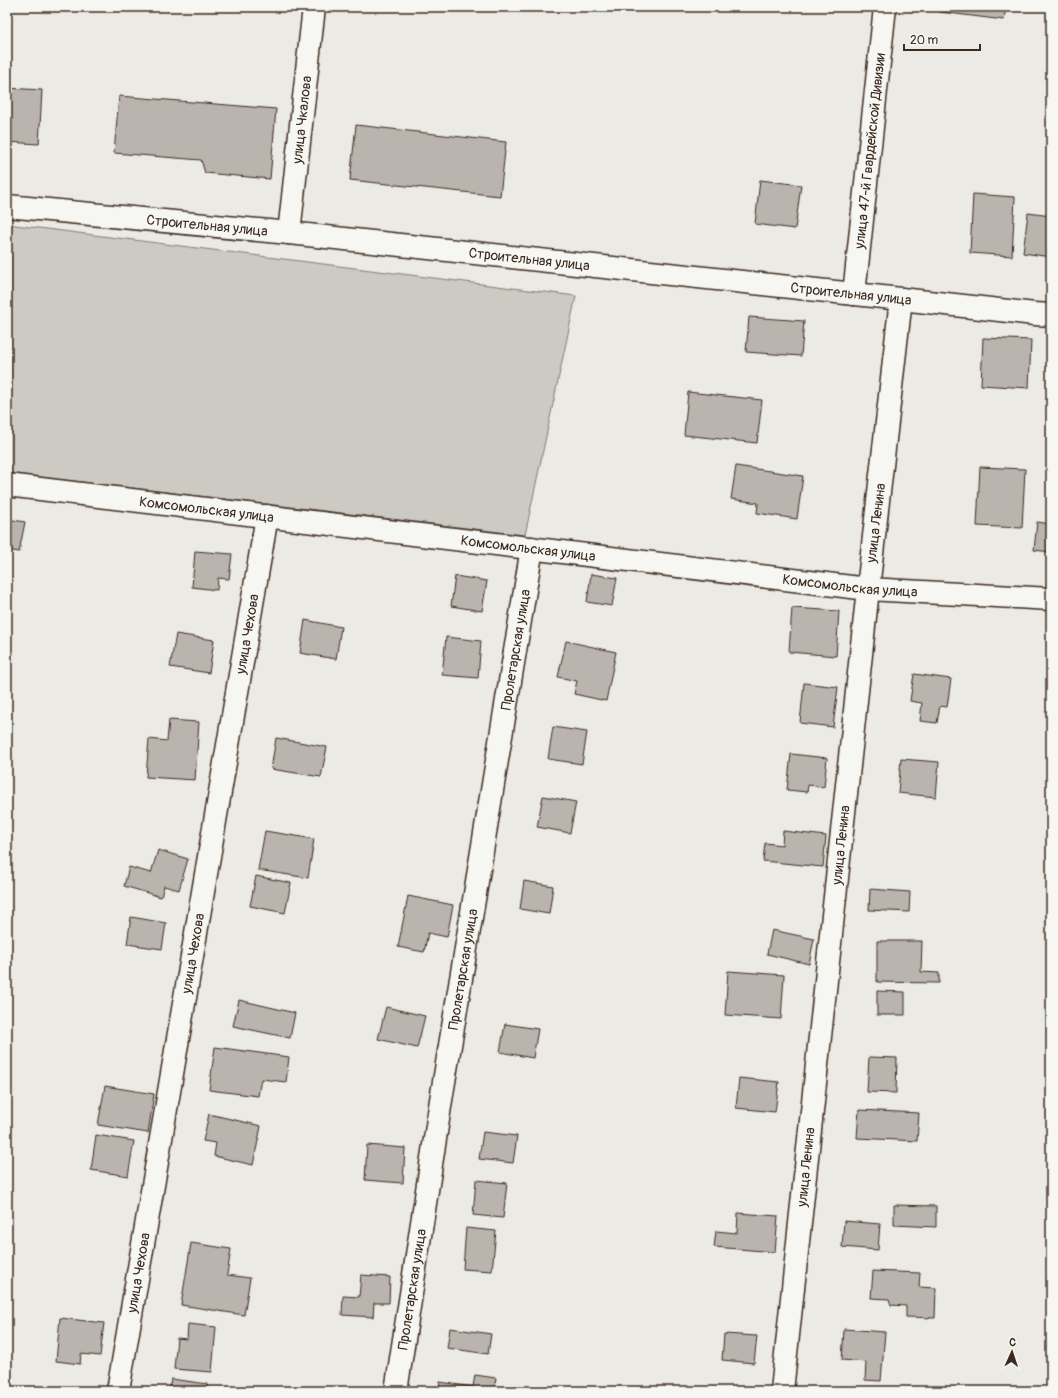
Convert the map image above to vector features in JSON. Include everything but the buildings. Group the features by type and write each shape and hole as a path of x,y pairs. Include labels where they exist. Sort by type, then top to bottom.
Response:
{"street":[{"name":"улица Чкалова","path":"289,233 314,7"},
{"name":"улица 47-й Гвардейской Дивизии","path":"854,294 885,7"},
{"name":"Строительная улица","path":"7,206 289,233 1051,315"},
{"name":"улица Ленина","path":"782,1391 868,589 901,299"},
{"name":"Комсомольская улица","path":"7,485 868,589 1051,600"},
{"name":"улица Чехова","path":"118,1391 267,516"},
{"name":"Пролетарская улица","path":"396,1391 440,1107 532,548"}],"shaded area":[{"path":"7,224 576,296 525,535 7,473"}]}
